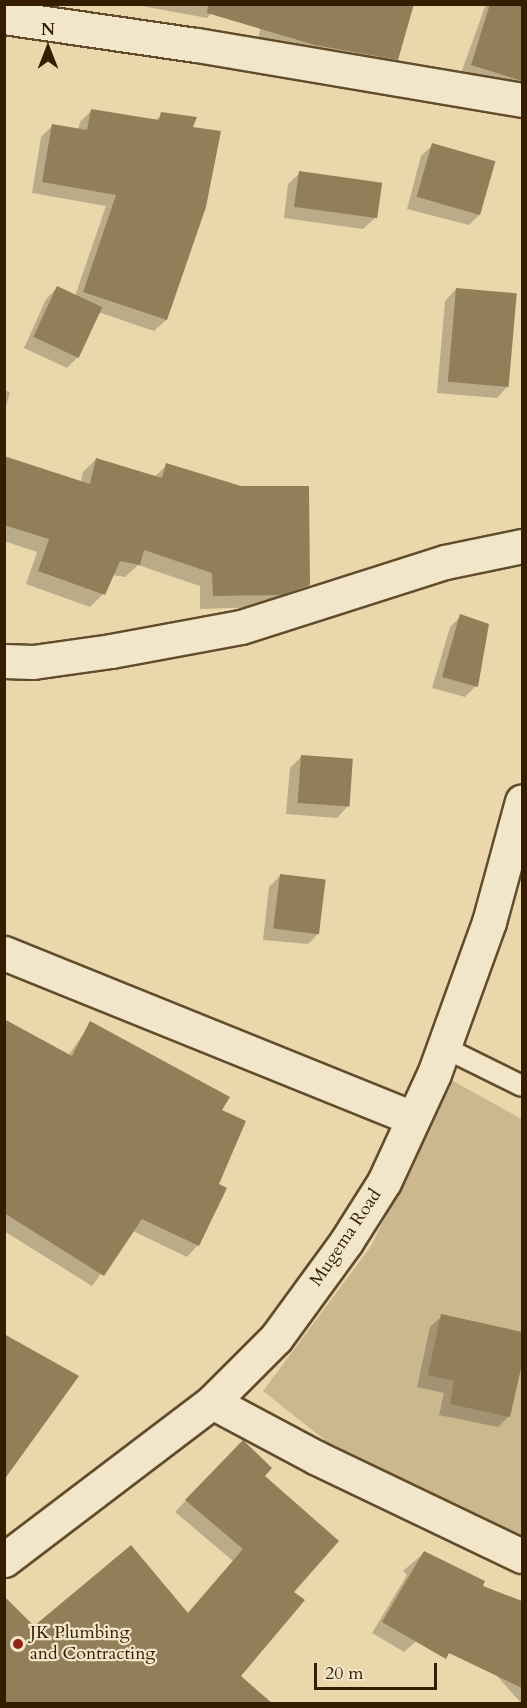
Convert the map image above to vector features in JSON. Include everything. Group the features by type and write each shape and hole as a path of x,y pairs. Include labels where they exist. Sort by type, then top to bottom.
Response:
{"street":[{"path":"4,17 197,45 522,100"},
{"path":"4,662 33,662 100,653 241,627 445,562 522,546"},
{"name":"Mugema Road","path":"4,1560 212,1402 276,1338 346,1242 384,1182 434,1074 441,1046 489,922 522,801"},
{"path":"4,953 412,1118"},
{"path":"212,1402 317,1458 522,1556"}],"lane":[{"path":"441,1046 522,1086"}],"shaded area":[{"path":"453,1081 522,1119 522,1536 331,1445 263,1391 371,1246"}],"building":[{"path":"208,4 414,4 398,60 315,45 207,13"},
{"path":"490,4 522,4 522,81 471,65"},
{"path":"91,109 159,120 161,112 197,117 193,127 221,131 206,207 167,320 83,292 116,195 42,182 52,124 87,130"},
{"path":"432,143 495,161 480,215 417,197"},
{"path":"299,171 382,183 377,218 294,207"},
{"path":"57,286 102,307 79,358 33,337"},
{"path":"456,288 517,293 509,387 448,382"},
{"path":"4,456 90,484 96,458 162,478 166,463 241,486 309,486 310,585 281,595 213,596 212,573 144,550 140,565 120,561 105,595 38,571 49,539 4,525"},
{"path":"460,614 489,624 478,687 442,677"},
{"path":"301,755 353,759 350,807 298,803"},
{"path":"280,874 326,880 319,934 273,929"},
{"path":"4,1019 72,1056 90,1021 230,1097 222,1110 246,1121 219,1184 227,1188 199,1246 142,1219 104,1276 4,1213"},
{"path":"441,1314 522,1332 522,1364 510,1417 450,1404 454,1381 428,1375"},
{"path":"4,1334 79,1376 4,1480"},
{"path":"243,1440 272,1468 265,1476 339,1541 294,1592 305,1600 241,1676 273,1704 4,1704 4,1596 34,1626 131,1545 188,1613 243,1549 185,1500"},
{"path":"424,1551 485,1581 483,1586 522,1601 522,1688 449,1653 446,1659 382,1622"}],"place":[{"name":"JK Plumbing and Contracting","path":"18,1644"}]}
